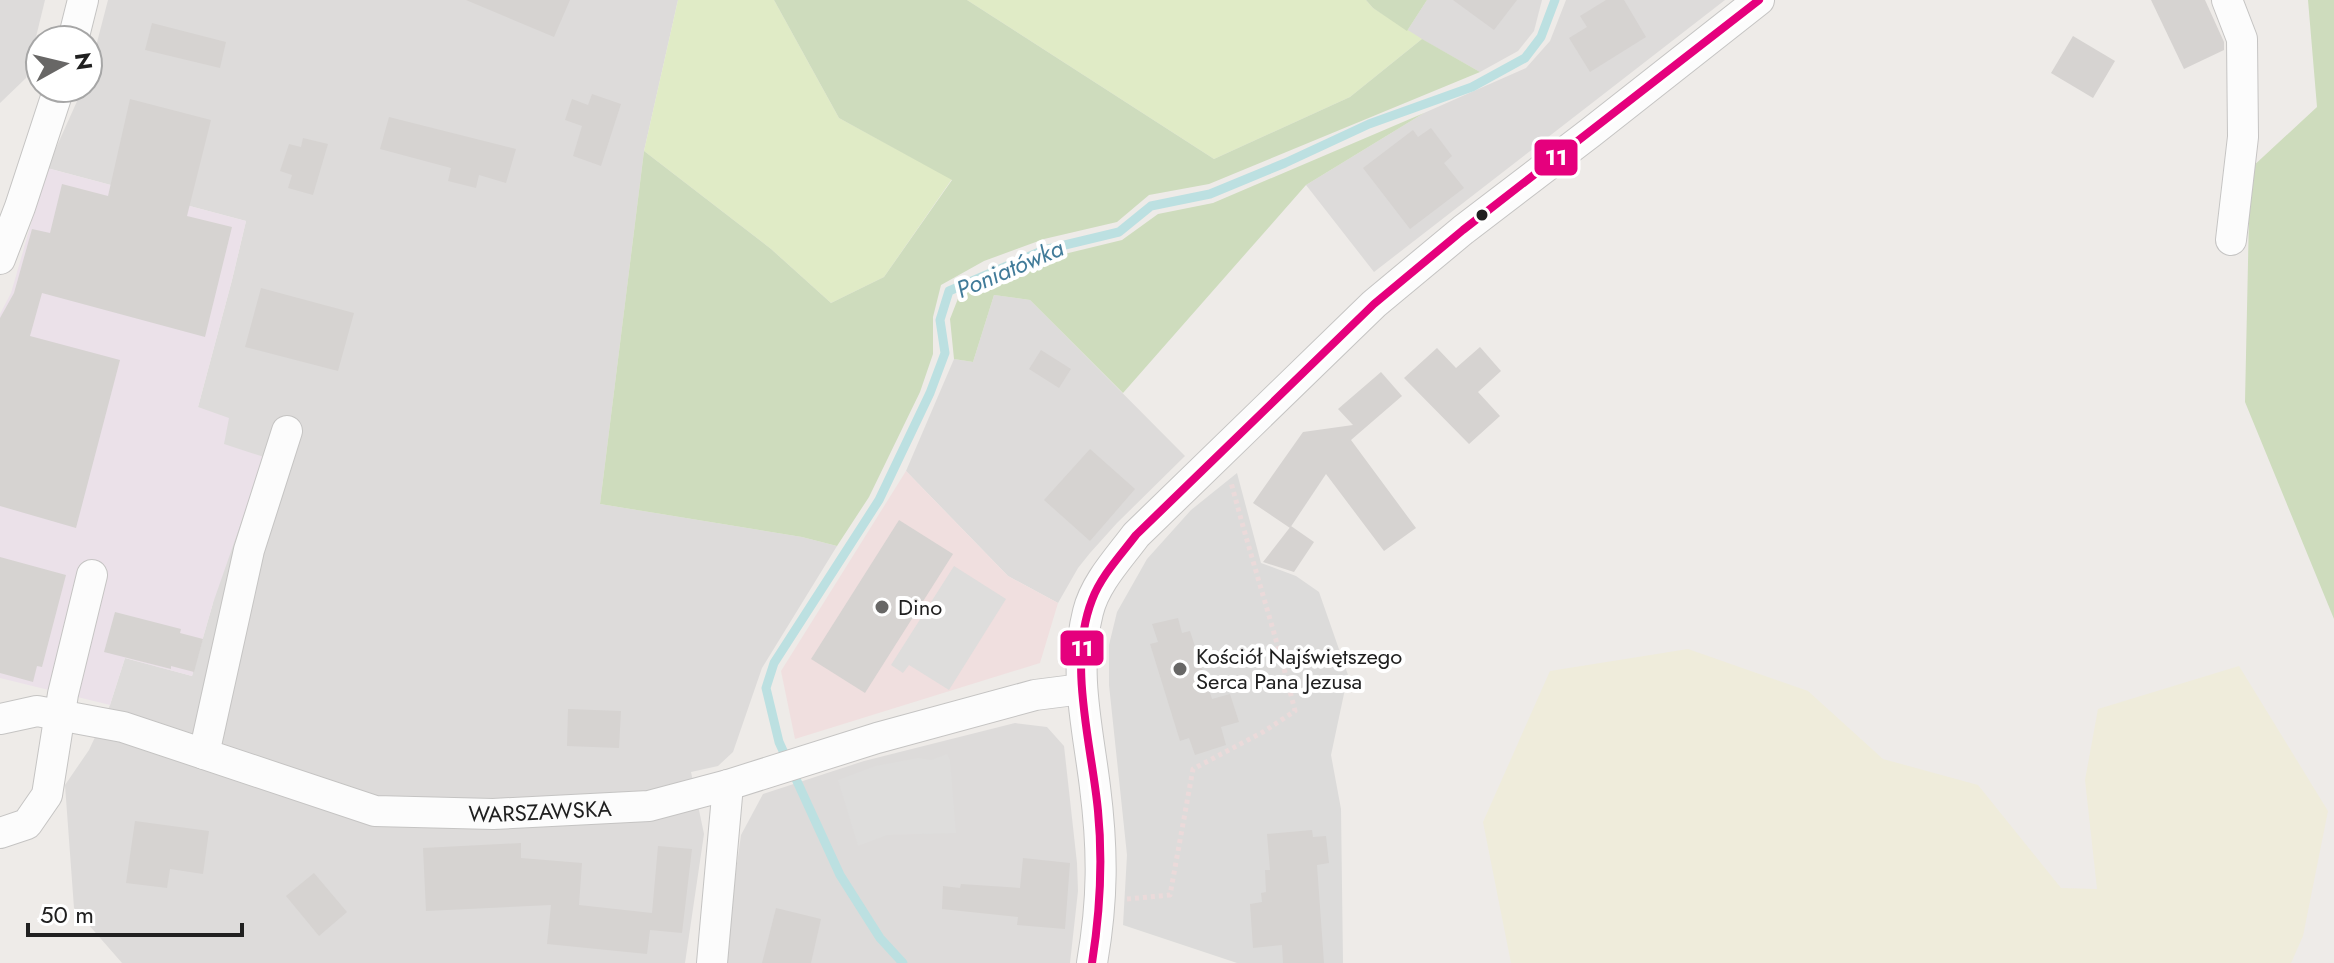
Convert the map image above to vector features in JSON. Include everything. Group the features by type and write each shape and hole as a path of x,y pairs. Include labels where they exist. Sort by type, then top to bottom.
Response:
{"street":[{"path":"77,24 83,0"},
{"path":"1092,963 1100,918 1102,850 1082,689 1081,651 1088,609 1111,568 1136,535 1374,304 1463,230 1759,0"},
{"path":"2227,0 2242,39 2243,137 2231,240"},
{"path":"0,259 54,104"},
{"path":"204,754 249,550 287,431"},
{"path":"0,833 27,824 47,795 59,716 92,575"},
{"name":"WARSZAWSKA","path":"0,719 37,711 123,727 375,811 493,814 649,806 1035,695 1082,689"},
{"path":"712,963 728,785"}],"path":[{"path":"1118,899 1170,895 1193,769 1263,732 1295,711 1228,468"}],"shaded area":[{"path":"0,0 45,0 39,24 24,24 24,80 0,103"},
{"path":"108,0 678,0 644,151 600,504 802,537 837,546 762,668 733,752 718,766 691,772 704,834 685,963 122,963 74,908 65,785 89,750 110,705 125,658 192,676 213,603 223,444 198,407 246,221 47,168 76,104 104,104 102,24"},
{"path":"1427,0 1542,0 1534,31 1518,51 1480,72 1407,31"},
{"path":"1566,0 1725,0 1374,272 1306,185 1424,113 1526,68 1550,41"},
{"path":"47,168 246,221 198,407 229,418 224,444 264,457 213,603 192,676 125,658 110,705 0,678 0,314 11,293"},
{"path":"994,295 1030,300 1185,456 1090,553 1058,603 1008,576 906,471 954,359 973,362"},
{"path":"906,471 1008,576 1058,603 1040,663 795,739 781,671"},
{"path":"1237,473 1261,563 1296,576 1319,592 1348,675 1331,755 1341,809 1343,963 1237,963 1123,925 1127,855 1109,685 1109,645 1117,612 1147,559 1191,510"},
{"path":"954,566 1006,599 949,690 909,665 903,673 891,665"},
{"path":"1688,649 1808,691 1883,759 1978,785 2061,888 2097,889 2085,780 2098,709 2239,666 2328,811 2303,936 2291,963 1511,963 1483,822 1550,671"},
{"path":"1015,723 1047,727 1064,746 1078,891 1070,963 723,963 741,835 763,794 864,761"},
{"path":"947,754 956,833 887,835 858,846 838,780 875,766 918,758 931,760"}],"green space":[{"path":"678,0 774,0 839,118 952,179 884,277 831,303 771,249 644,151"},
{"path":"774,0 967,0 1214,159 1350,97 1422,39 1480,72 1209,184 1149,195 1117,222 1044,239 984,261 941,285 933,317 933,354 920,392 869,497 837,546 802,537 600,504 644,151 771,249 831,303 884,277 952,180 839,118"},
{"path":"967,0 1366,0 1373,8 1422,39 1350,97 1214,159"},
{"path":"1366,0 1427,0 1407,31"},
{"path":"2308,0 2334,0 2334,619 2245,402 2250,169 2317,107"},
{"path":"1424,113 1306,185 1123,393 1030,300 994,295 973,362 954,359 950,319 959,296 1048,258 1122,240 1158,214 1213,203"}],"building":[{"path":"466,0 570,0 554,37"},
{"path":"1453,0 1517,0 1494,30"},
{"path":"1606,0 1624,0 1646,37 1590,72 1569,38 1587,27 1580,16"},
{"path":"2151,0 2205,0 2224,42 2224,50 2184,69"},
{"path":"152,23 226,42 220,68 145,50"},
{"path":"2073,36 2115,61 2093,98 2051,73"},
{"path":"592,94 621,104 601,166 573,156 582,126 565,120 572,99 588,105"},
{"path":"130,99 211,120 187,216 232,227 205,337 42,293 30,336 120,360 76,528 0,506 0,318 14,293 32,229 50,233 62,184 108,196"},
{"path":"389,117 516,149 506,183 479,175 476,188 448,181 451,168 380,149"},
{"path":"1431,128 1452,156 1444,163 1464,188 1410,229 1363,168 1413,130 1418,137"},
{"path":"303,138 328,144 313,195 288,188 292,175 280,171 289,144 301,147"},
{"path":"261,288 354,313 338,371 245,347"},
{"path":"1480,347 1501,371 1478,392 1500,416 1469,444 1404,378 1437,348 1456,368"},
{"path":"1041,350 1071,369 1059,388 1029,369"},
{"path":"1381,372 1402,396 1351,440 1416,528 1384,551 1326,474 1290,528 1253,503 1303,432 1353,425 1338,409"},
{"path":"1090,449 1135,489 1090,541 1044,500"},
{"name":"Dino","path":"899,520 953,554 865,693 811,659"},
{"path":"1291,526 1314,542 1294,572 1263,562"},
{"path":"0,557 66,575 42,667 37,666 33,682 0,673"},
{"path":"115,612 181,629 180,633 203,639 194,672 104,652"},
{"name":"Kościół Najświętszego Serca Pana Jezusa","path":"1178,618 1182,633 1190,631 1212,699 1230,694 1239,722 1221,727 1226,745 1195,755 1189,738 1180,741 1150,644 1158,642 1152,624"},
{"path":"568,709 621,711 619,748 567,746"},
{"path":"135,821 209,831 203,874 170,869 167,888 126,883"},
{"path":"1312,830 1313,837 1326,836 1329,863 1317,865 1324,963 1283,963 1282,945 1253,948 1250,904 1262,902 1261,893 1266,892 1265,870 1270,870 1267,834"},
{"path":"521,843 521,858 582,863 579,905 652,913 658,846 692,849 682,933 650,930 647,954 547,944 551,905 426,911 423,848"},
{"path":"1023,858 1070,863 1065,929 1017,925 1018,917 942,909 943,886 960,888 961,884 1020,888"},
{"path":"314,873 347,912 319,936 286,896"},
{"path":"776,908 821,919 811,963 762,963"}],"waterway":[{"name":"Poniatówka","path":"903,963 880,938 840,875 779,742 766,688 774,663 879,500 930,393 945,353 940,320 949,291 1044,250 1119,232 1151,206 1210,194 1369,124 1472,87 1525,58 1541,37 1555,0"}],"transit line":[{"name":"11","path":"1092,963 1099,906 1100,849 1081,678 1085,625 1092,600 1106,574 1136,535 1374,304 1463,230 1759,0"}],"place":[{"name":"Dino","path":"882,607"},
{"name":"Kościół Najświętszego Serca Pana Jezusa","path":"1180,669"}]}
